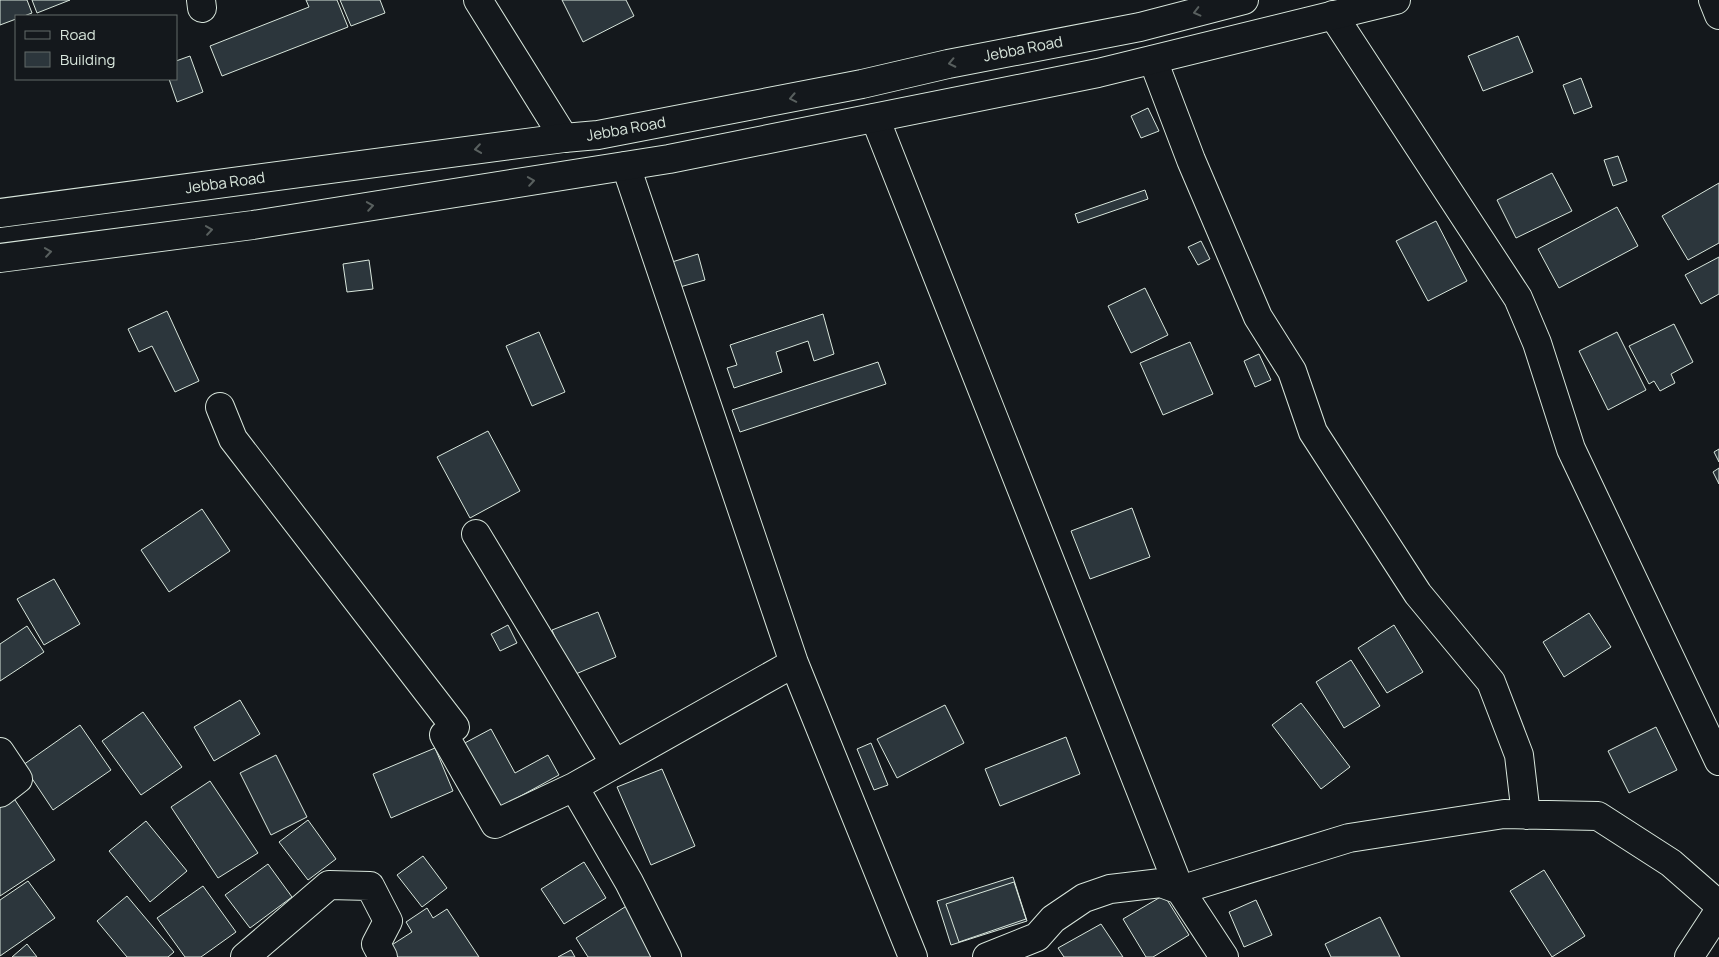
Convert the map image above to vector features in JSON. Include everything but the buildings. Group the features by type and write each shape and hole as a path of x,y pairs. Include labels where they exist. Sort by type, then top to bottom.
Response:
{"main road":[{"path":"478,0 564,138"},
{"name":"Jebba Road","path":"0,214 598,135 862,84 948,64 1140,26 1244,0"},
{"path":"0,258 253,225 669,159 1098,73 1396,0"},
{"path":"1712,0 1719,16"},
{"path":"1334,15 1518,298 1537,343 1571,449 1719,761"},
{"path":"1152,60 1191,160 1258,317 1292,371 1313,432 1418,594 1491,682 1519,755 1526,815"},
{"path":"875,118 1180,890 1224,957"},
{"path":"626,166 794,663 912,957"},
{"path":"220,407 233,439 455,728 444,735 495,824 574,787 794,663"},
{"path":"476,534 615,764"},
{"path":"0,752 18,780 0,792"},
{"path":"574,787 629,882 667,957"},
{"path":"987,957 1037,937 1053,919 1084,898 1110,889 1161,884 1180,890 1349,838 1504,814 1598,816 1671,863 1719,905"},
{"path":"245,957 330,885 370,886 388,921 376,944 383,957"},
{"path":"1689,957 1719,911"}]}
